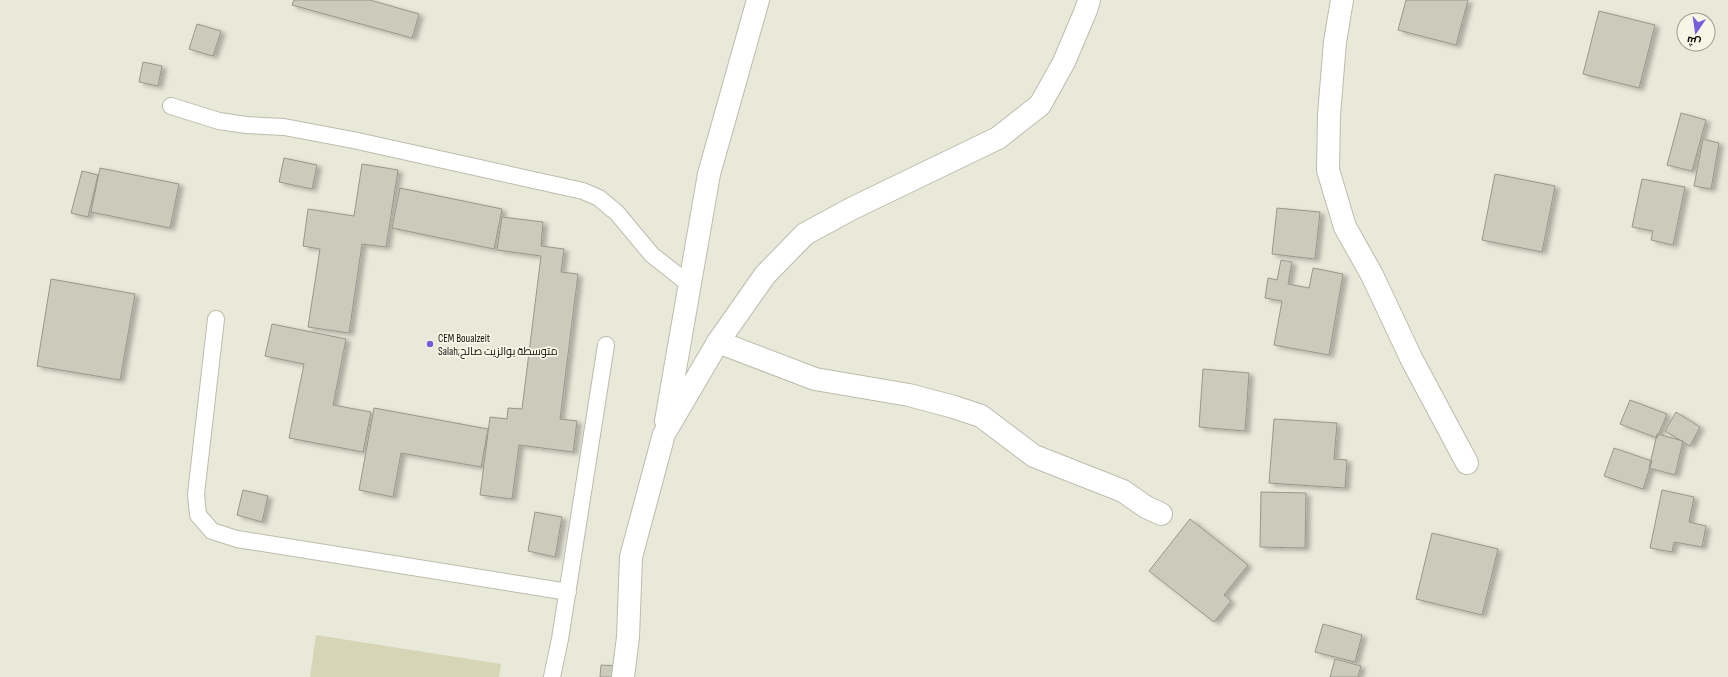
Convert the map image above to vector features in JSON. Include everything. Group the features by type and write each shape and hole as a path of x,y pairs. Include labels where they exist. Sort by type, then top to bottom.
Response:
{"street":[{"path":"623,677 628,637 631,557 664,434 709,174 758,0"},
{"path":"664,434 718,342 765,275 805,234 850,209 998,138 1040,105 1064,62 1086,10 1088,0"},
{"path":"1342,0 1335,42 1329,115 1328,170 1345,227 1372,275 1412,360 1467,463"},
{"path":"718,342 814,379 909,396 954,407 981,416 1034,456 1123,491 1146,507 1161,514"}],"lane":[{"path":"171,106 219,121 246,125 284,127 353,140 582,191 599,198 617,213 652,255 689,284"},
{"path":"216,320 196,494 198,515 212,531 237,539 568,592"},
{"path":"552,677 568,592 606,345"}],"green space":[{"path":"316,635 501,664 499,677 310,677"}],"building":[{"path":"294,0 370,0 419,14 412,38 292,5"},
{"path":"1406,0 1468,0 1456,45 1398,30"},
{"path":"1599,11 1655,25 1639,88 1583,74"},
{"path":"197,24 221,31 213,56 189,49"},
{"path":"143,62 162,66 158,86 139,82"},
{"path":"1681,113 1706,120 1692,171 1667,165"},
{"path":"1703,139 1719,143 1711,189 1694,186"},
{"path":"284,158 317,165 312,189 279,182"},
{"path":"362,164 398,170 386,247 362,244 349,333 308,327 320,249 303,246 308,209 354,216"},
{"path":"100,168 179,184 170,228 91,212"},
{"path":"82,171 98,175 88,217 71,213"},
{"path":"1495,174 1555,186 1542,252 1482,240"},
{"path":"1642,179 1685,187 1673,245 1651,240 1653,231 1632,227"},
{"path":"400,188 502,209 494,249 392,228"},
{"path":"1277,208 1320,212 1315,259 1272,254"},
{"path":"502,217 543,222 541,246 564,249 561,272 578,274 560,419 577,421 573,452 519,445 512,499 480,495 490,417 507,419 508,408 522,409 541,256 497,250"},
{"path":"1281,260 1292,262 1288,284 1309,288 1313,268 1343,274 1329,355 1274,345 1282,301 1265,298 1268,278 1277,280"},
{"path":"51,279 135,294 120,380 37,366"},
{"path":"272,324 346,339 333,405 371,412 363,452 289,438 304,364 265,356"},
{"path":"1203,369 1249,373 1245,431 1199,427"},
{"path":"1630,400 1667,414 1657,438 1620,424"},
{"path":"374,408 488,429 481,467 401,453 393,497 359,490"},
{"path":"1676,412 1700,427 1690,446 1665,431"},
{"path":"1274,419 1337,423 1334,459 1347,460 1345,488 1269,483"},
{"path":"1657,434 1683,441 1675,475 1649,468"},
{"path":"1614,448 1652,461 1643,489 1604,476"},
{"path":"243,490 268,496 262,522 237,515"},
{"path":"1662,490 1694,497 1689,522 1706,526 1702,547 1674,542 1672,552 1650,548"},
{"path":"1261,492 1306,493 1305,548 1260,547"},
{"path":"535,512 562,517 555,557 528,551"},
{"path":"1190,519 1248,565 1224,595 1231,601 1214,622 1149,571"},
{"path":"1432,533 1498,549 1482,615 1416,599"},
{"path":"1323,624 1362,635 1355,662 1315,652"},
{"path":"1335,659 1361,666 1358,677 1330,677"},
{"path":"601,665 618,666 617,677 600,677"}],"place":[{"name":"CEM Boualzeit Salah;متوسطة بوالزيت صالح","path":"430,344"}]}
